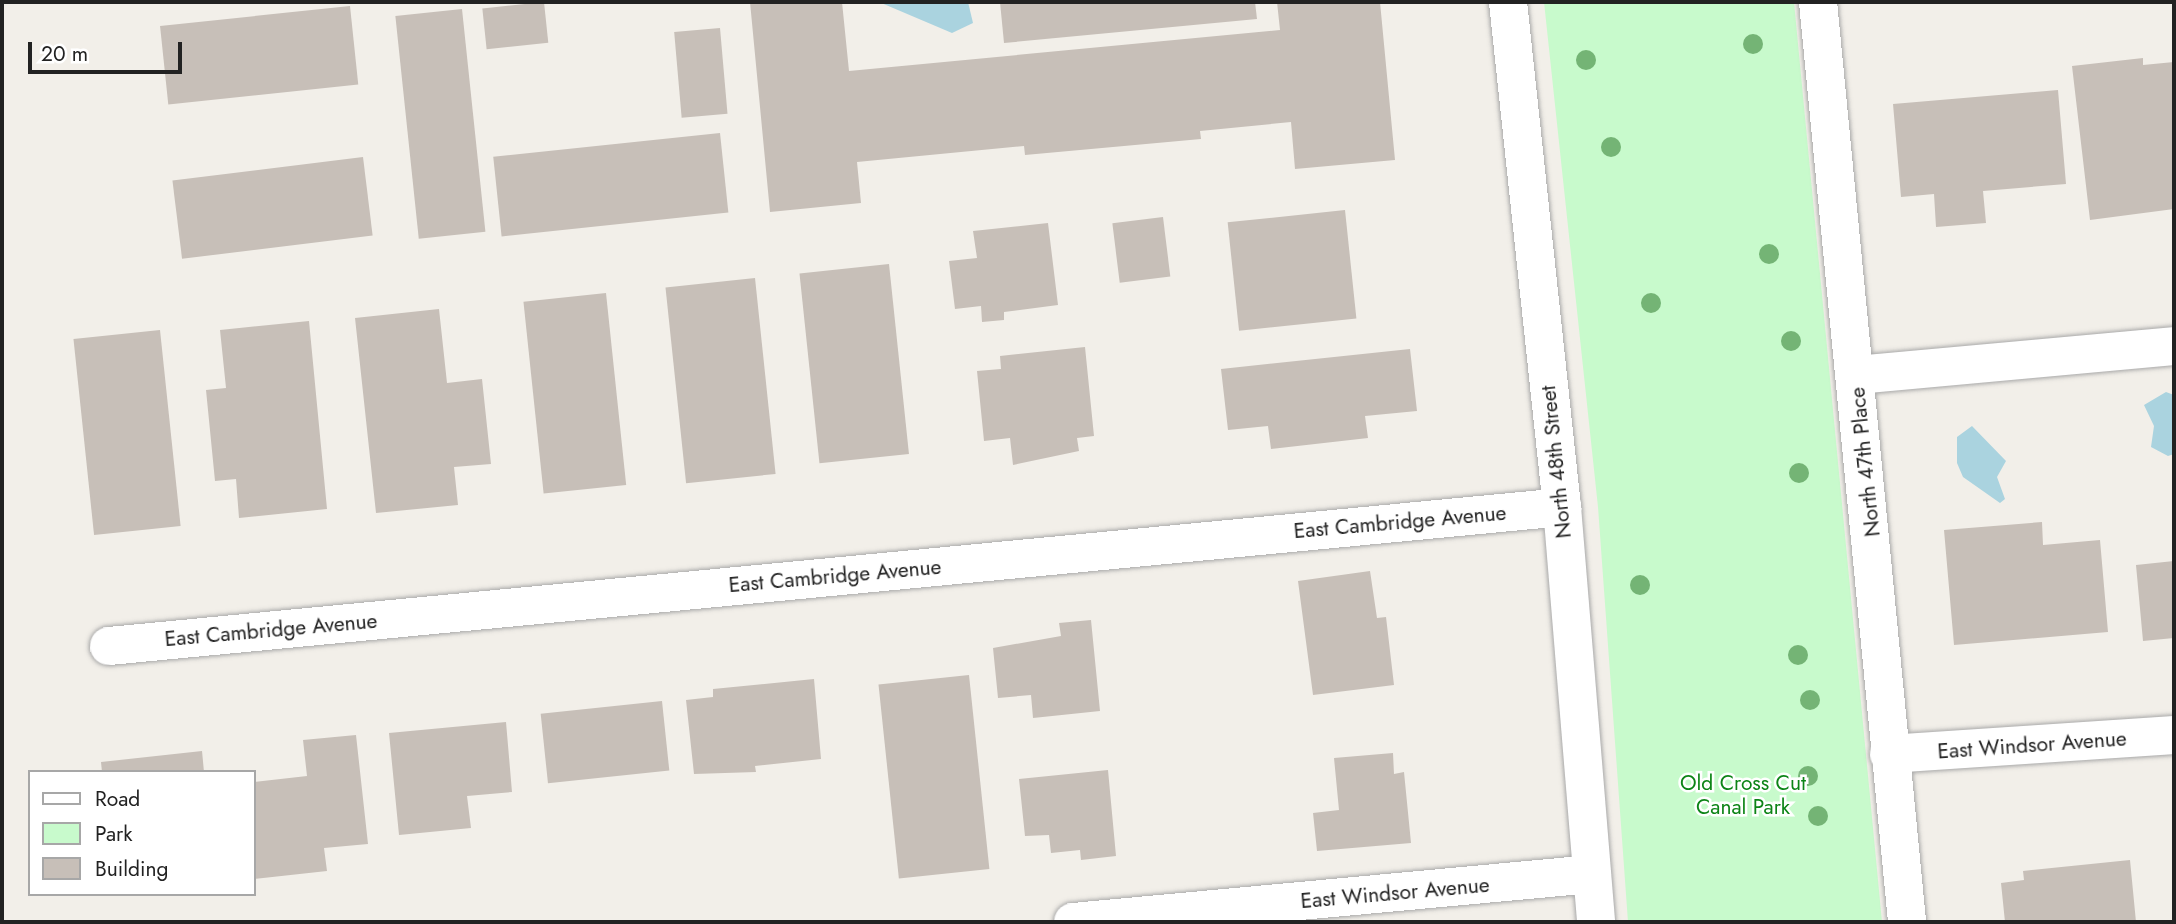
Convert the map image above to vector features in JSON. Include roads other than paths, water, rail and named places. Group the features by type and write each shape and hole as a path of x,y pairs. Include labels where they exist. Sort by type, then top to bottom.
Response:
{"street":[{"name":"North 48th Street","path":"1508,2 1562,507 1595,922"},
{"name":"North 47th Place","path":"1818,2 1907,922"},
{"path":"1856,375 2174,346"},
{"name":"East Cambridge Avenue","path":"109,646 1562,507"},
{"name":"East Windsor Avenue","path":"1889,754 2174,735"},
{"name":"East Windsor Avenue","path":"1073,922 1591,874"}],"water":[{"path":"879,2 968,2 973,23 952,33"},
{"path":"2166,392 2174,395 2174,454 2168,456 2151,447 2154,426 2144,405"},
{"path":"1972,426 2006,461 1997,477 2005,499 2000,503 1963,477 1957,463 1957,437"}],"park label":[{"name":"Old Cross Cut Canal Park","path":"1743,795"}]}
